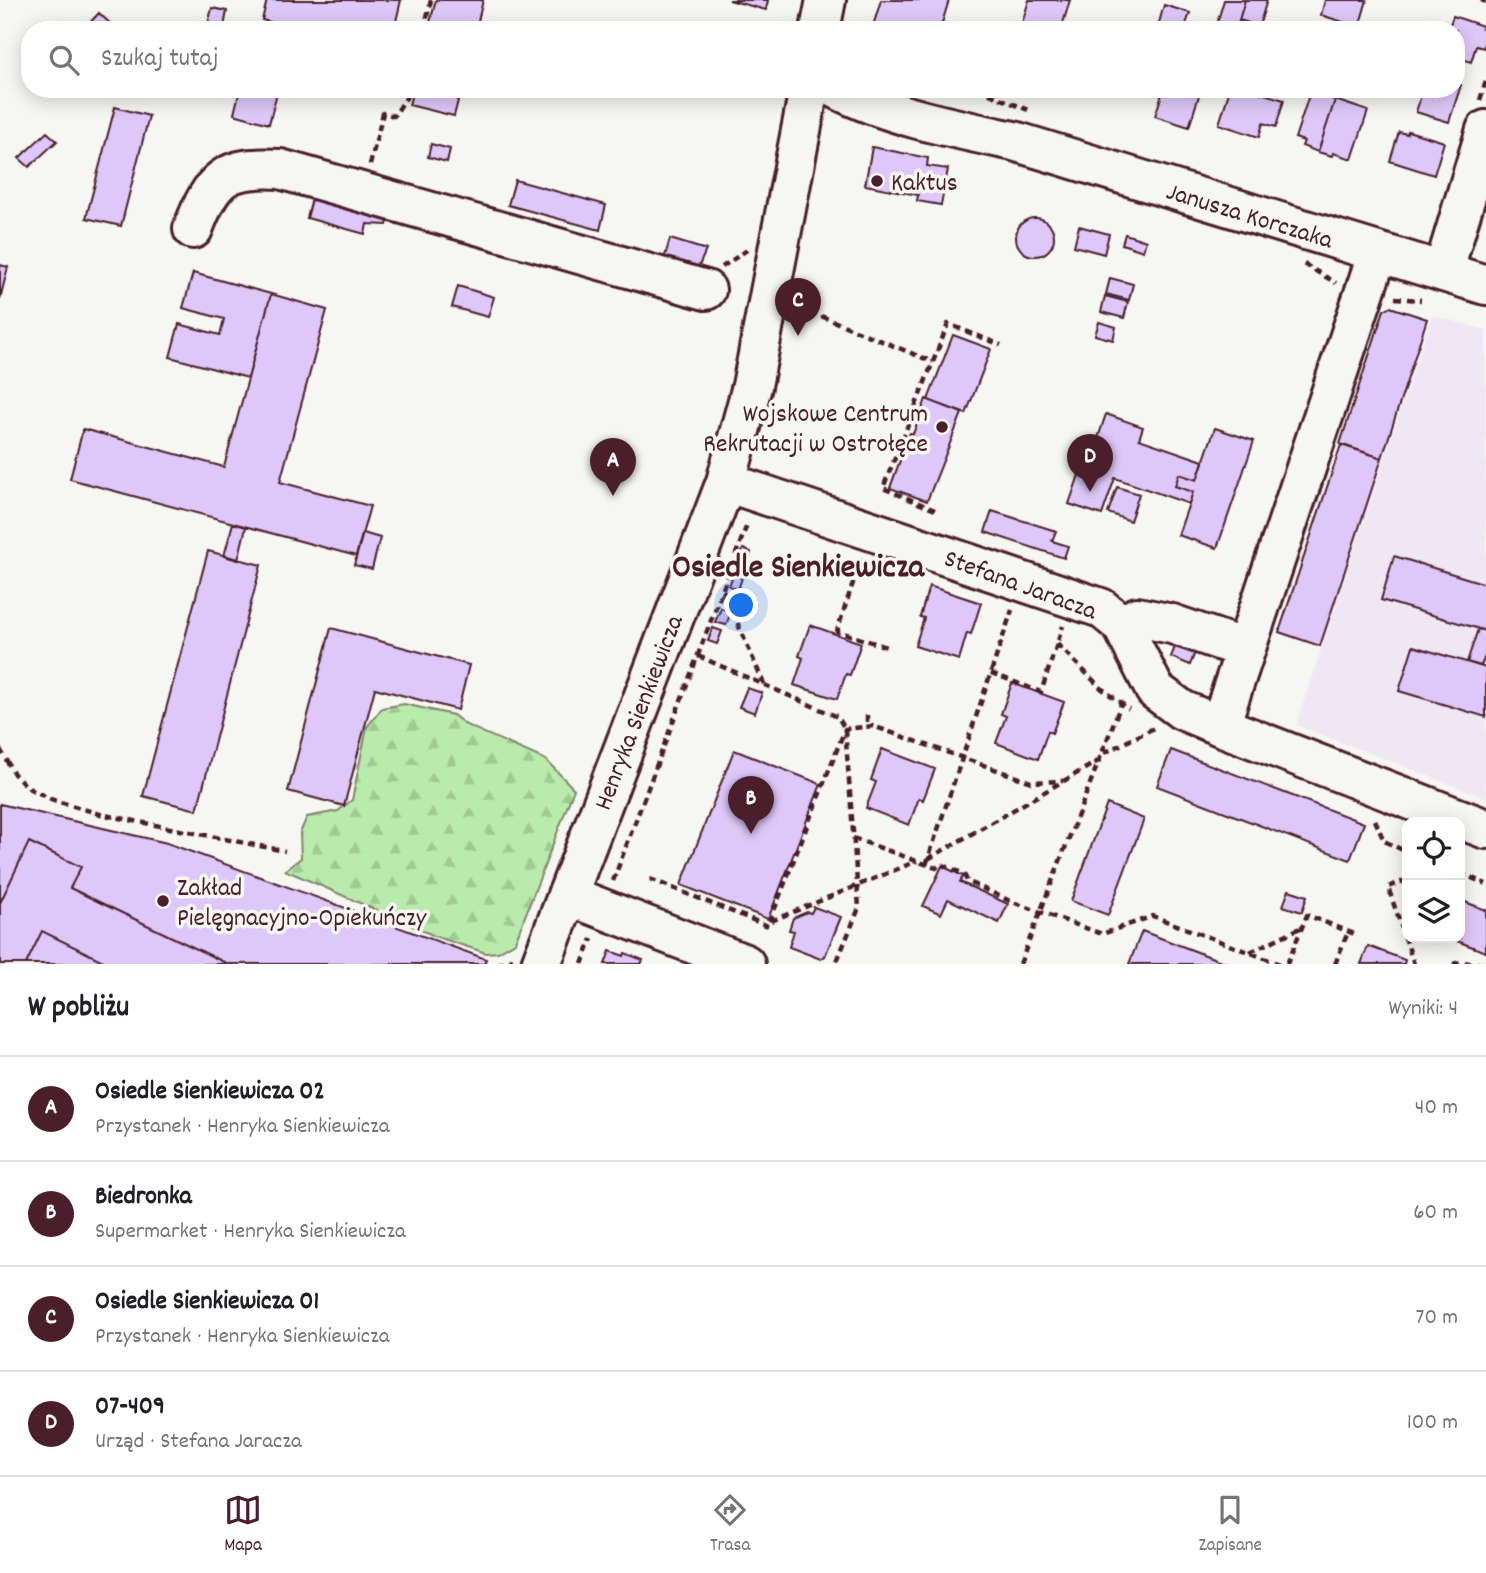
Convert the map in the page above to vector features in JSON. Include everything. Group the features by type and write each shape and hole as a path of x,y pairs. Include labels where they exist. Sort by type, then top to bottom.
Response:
{"street":[{"path":"822,21 826,0"},
{"name":"Henryka Sienkiewicza","path":"531,957 567,895 726,482 752,386 806,98"},
{"name":"Janusza Korczaka","path":"854,98 951,128 1026,128"},
{"name":"Janusza Korczaka","path":"921,98 1026,128 1378,252 1486,285"},
{"path":"1443,272 1482,119"},
{"path":"193,229 205,197 231,172 253,168 280,169 706,290"},
{"path":"1220,726 1378,252"},
{"name":"Stefana Jaracza","path":"726,482 1101,608 1122,625 1138,617 1172,624 1245,649"},
{"path":"1122,625 1155,690 1182,710 1486,829"},
{"path":"567,895 745,964"}],"path":[{"path":"426,21 431,0"},
{"path":"1482,119 1486,81"},
{"path":"362,193 383,113 394,116 406,98"},
{"path":"1003,98 1026,128"},
{"path":"748,258 753,245"},
{"path":"795,320 800,297"},
{"path":"798,307 933,362"},
{"path":"935,510 883,488 948,324 1000,345"},
{"path":"582,964 751,514"},
{"path":"862,555 837,631 890,648"},
{"path":"723,590 764,684"},
{"path":"927,862 1014,606"},
{"path":"991,673 1041,692 1064,622"},
{"path":"698,656 838,717 845,729 859,908 837,961"},
{"path":"1020,964 1121,704"},
{"path":"867,715 867,726"},
{"path":"845,729 873,726 1031,782 1063,781"},
{"path":"1103,754 1158,726"},
{"path":"650,880 768,926 845,729"},
{"path":"0,749 14,774 30,789 53,800 100,814 285,851"},
{"path":"927,862 1101,760"},
{"path":"853,838 917,861 927,862 936,868 942,864 964,874 967,881 988,891 1102,934 1153,916 1280,964"},
{"path":"770,921 917,861"},
{"path":"1465,875 1486,884"},
{"path":"1402,882 1388,887 1402,928"},
{"path":"1287,964 1307,915 1357,935"},
{"path":"1249,952 1303,926"},
{"path":"1335,964 1348,932"},
{"path":"1407,943 1414,964"},
{"path":"498,964 531,957"},
{"path":"1453,964 1483,964"}],"shaded area":[{"path":"1432,315 1486,330 1486,798 1296,725"}],"green space":[{"path":"404,704 453,715 466,725 546,760 574,789 515,942 498,952 486,953 437,937 285,870 301,858 300,833 307,817 338,811 352,800 367,727 382,708"}],"building":[{"path":"267,0 401,0 396,21 262,20"},
{"path":"436,0 483,0 478,21 430,21"},
{"path":"729,0 768,0 766,10"},
{"path":"881,0 949,0 943,21 875,21"},
{"path":"1029,0 1070,0 1064,21 1023,21"},
{"path":"1224,0 1245,0 1239,21 1218,21"},
{"path":"1245,0 1267,0 1261,21 1239,20"},
{"path":"1325,0 1367,0 1361,21 1340,21 1321,15"},
{"path":"1164,5 1190,13 1187,21 1160,21"},
{"path":"212,8 227,11 225,21 209,21"},
{"path":"99,13 107,21 91,21"},
{"path":"1453,16 1483,26 1486,30 1484,48 1476,46 1471,62 1465,60 1465,21 1451,21"},
{"path":"238,98 276,98 269,124 234,114"},
{"path":"411,98 459,98 454,116 409,105"},
{"path":"1161,98 1198,98 1189,127 1155,116"},
{"path":"1227,98 1284,100 1276,127 1263,123 1259,137 1219,124"},
{"path":"1308,98 1335,100 1318,152 1302,146 1304,141 1295,138"},
{"path":"1420,98 1457,98 1449,122 1416,112"},
{"path":"1335,100 1368,111 1352,159 1318,152"},
{"path":"115,107 149,116 121,226 86,218"},
{"path":"1408,131 1444,142 1434,175 1390,161 1399,132 1407,134"},
{"path":"47,132 57,141 29,167 19,158"},
{"path":"431,144 450,149 447,162 428,157"},
{"path":"872,147 928,158 927,166 948,169 941,205 917,201 918,195 865,185"},
{"path":"515,180 606,205 600,230 508,205"},
{"path":"314,191 391,212 387,225 367,224 365,234 307,218"},
{"path":"1035,218 1048,224 1054,237 1048,250 1035,256 1022,250 1016,237 1022,224"},
{"path":"1079,226 1109,234 1104,254 1074,246"},
{"path":"1125,234 1146,241 1143,251 1122,244"},
{"path":"670,239 706,250 696,273 663,263"},
{"path":"0,265 8,267 0,299"},
{"path":"193,273 271,294 248,378 170,357 179,324 220,335 224,319 183,308"},
{"path":"1110,278 1133,284 1129,300 1106,294"},
{"path":"458,286 494,297 488,317 452,307"},
{"path":"271,294 327,310 280,482 370,506 356,556 70,479 83,429 224,467"},
{"path":"1105,296 1128,302 1124,318 1101,312"},
{"path":"1390,307 1427,319 1382,458 1340,444 1384,310"},
{"path":"1099,322 1116,327 1113,340 1095,335"},
{"path":"953,335 991,349 966,414 928,400"},
{"path":"926,399 962,413 927,501 890,488"},
{"path":"1106,414 1143,427 1139,439 1203,461 1197,480 1179,474 1175,486 1193,492 1189,504 1115,478 1102,515 1069,504 1081,469 1087,471"},
{"path":"1215,428 1254,441 1217,548 1178,535 1193,492 1175,486 1179,474 1197,480"},
{"path":"1341,445 1382,458 1320,646 1279,632"},
{"path":"1117,487 1139,494 1130,521 1108,513"},
{"path":"992,511 1056,531 1052,541 1068,546 1064,558 985,532"},
{"path":"233,523 246,527 238,560 224,556"},
{"path":"363,533 380,538 372,569 354,565"},
{"path":"743,549 751,552 747,564 739,561"},
{"path":"208,551 261,565 197,810 143,796"},
{"path":"1394,556 1486,584 1486,631 1381,600"},
{"path":"733,575 742,578 738,589 729,586"},
{"path":"929,586 981,603 971,634 967,633 959,660 915,646 924,618 920,617"},
{"path":"721,608 731,612 726,625 715,622"},
{"path":"810,625 861,643 850,675 846,674 837,699 794,685 803,658 799,656"},
{"path":"331,628 469,665 458,710 375,688 344,806 288,791"},
{"path":"713,628 722,631 717,644 708,641"},
{"path":"1478,629 1486,631 1486,654 1481,666 1467,662"},
{"path":"1179,637 1198,645 1190,665 1171,657"},
{"path":"1413,646 1486,668 1486,717 1399,691"},
{"path":"1012,683 1064,702 1052,733 1048,731 1038,759 996,743 1006,716 1001,714"},
{"path":"747,688 762,693 755,713 739,707"},
{"path":"882,749 935,769 923,800 919,798 909,825 866,808 876,782 871,780"},
{"path":"734,750 821,784 768,919 681,885"},
{"path":"1171,750 1364,823 1350,860 1157,786"},
{"name":"Zakład Pielęgnacyjno-Opiekuńczy","path":"0,804 167,843 486,959 484,964 0,964"},
{"path":"1107,804 1144,819 1108,915 1071,901"},
{"path":"29,842 81,867 70,888 228,964 109,964 42,931 26,964 0,964 0,903"},
{"path":"942,866 963,876 960,882 1008,904 999,923 948,899 941,914 923,906"},
{"path":"1289,890 1307,896 1302,912 1283,906"},
{"path":"1465,902 1486,910 1486,952 1462,943 1465,943"},
{"path":"814,907 841,917 825,956 821,959 789,947 794,931 789,930 793,918 811,913"},
{"path":"1142,931 1229,964 1129,964"},
{"path":"1368,946 1405,960 1404,964 1361,964"},
{"path":"610,951 643,960 641,964 605,964"}],"place":[{"name":"Kaktus","path":"877,181"},
{"name":"Osiedle Sienkiewicza 01","path":"798,336"},
{"name":"Wojskowe Centrum Rekrutacji w Ostrołęce","path":"942,427"},
{"name":"07-409","path":"1090,492"},
{"name":"Osiedle Sienkiewicza 02","path":"613,496"},
{"name":"Biedronka","path":"751,834"},
{"name":"Zakład Pielęgnacyjno-Opiekuńczy","path":"163,901"}],"district":[{"name":"Osiedle Sienkiewicza","path":"798,564"}]}
